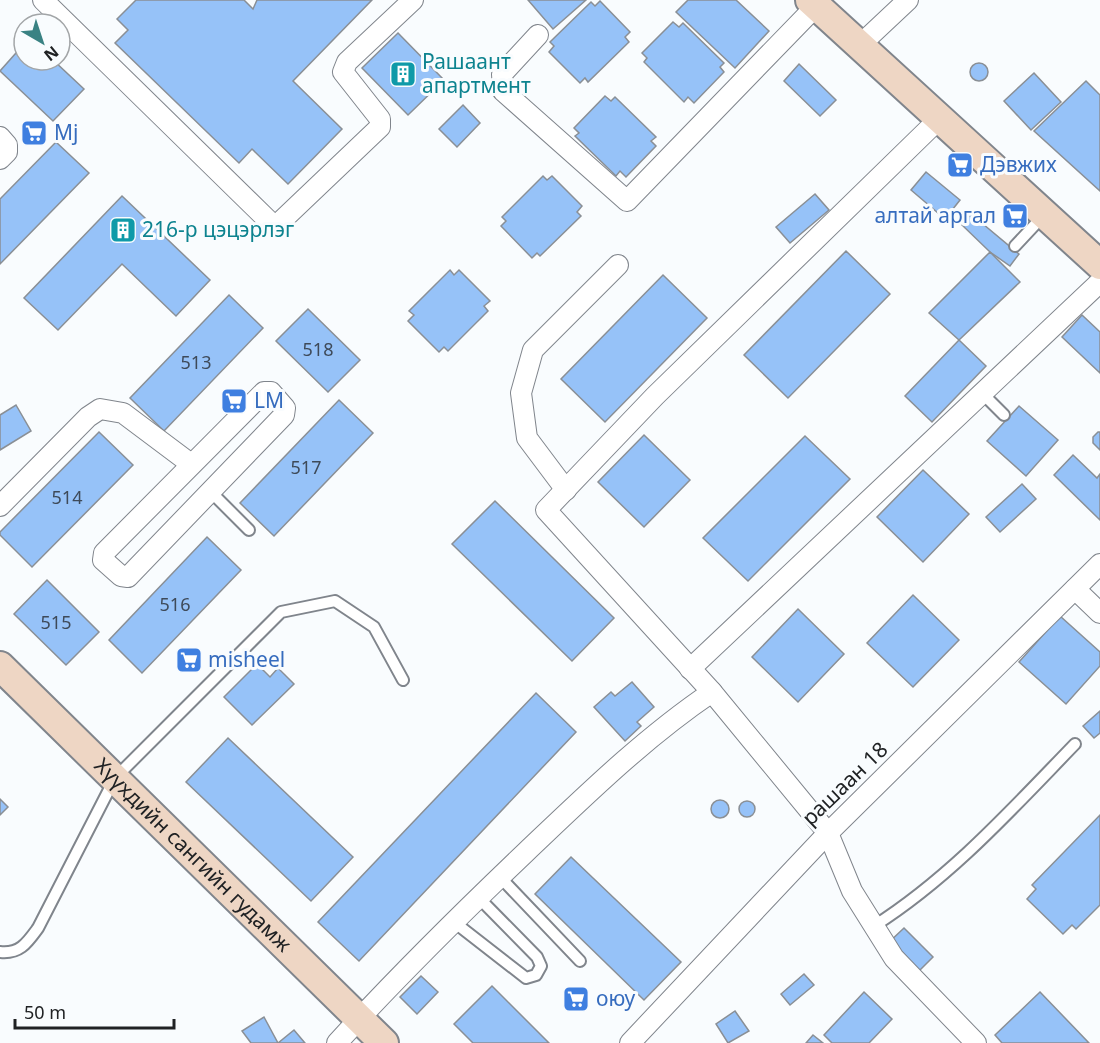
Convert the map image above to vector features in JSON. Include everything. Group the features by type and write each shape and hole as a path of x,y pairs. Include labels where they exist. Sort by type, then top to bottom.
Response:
{"street":[{"path":"43,0 275,227 380,127 380,119 343,72 347,62 413,0"},
{"path":"859,46 908,0"},
{"path":"538,35 501,74 503,91 627,201 813,3 1100,265"},
{"path":"939,119 655,396 546,510 712,692 828,833 852,891 894,958 976,1043"},
{"path":"0,137 8,145 7,152 0,159"},
{"path":"566,490 528,438 521,393 533,350 618,265"},
{"path":"690,669 1100,282"},
{"path":"264,392 271,392 285,408 284,415 128,577 121,576 103,560 104,553 191,464 264,392"},
{"path":"0,506 88,417 100,410 123,413 191,464"},
{"name":"рашаан 18","path":"630,1043 828,833 1100,564"},
{"path":"1075,589 1100,613"},
{"name":"Хүүхдийн сангийн гудамж","path":"0,666 384,1043"},
{"path":"337,1043 500,877 669,721 712,692"}],"lane":[{"path":"1015,246 1045,215"},
{"path":"983,394 1004,416"},
{"path":"210,491 249,530"},
{"path":"0,952 12,953 25,946 38,928 115,778 281,612 335,601 374,627 403,681"},
{"path":"874,926 906,906 984,839 1075,744"},
{"path":"500,877 580,961"},
{"path":"454,922 526,978 536,975 541,966 537,957 479,898"}],"building":[{"path":"136,0 244,0 253,9 257,0 372,0 293,81 342,129 288,184 252,149 239,163 115,43 128,30 117,19"},
{"path":"528,0 586,0 553,29"},
{"path":"688,0 736,0 769,31 735,68 676,12"},
{"path":"600,1 630,32 625,37 629,42 588,82 585,78 580,83 549,52 554,46 550,42 591,2 595,6"},
{"path":"673,22 679,27 683,23 724,63 720,67 724,72 694,103 688,97 684,102 644,62 647,58 642,53"},
{"name":"Рашаант апартмент","path":"398,33 444,80 408,115 362,68"},
{"path":"12,58 12,72 66,72 84,89 53,121 0,71"},
{"path":"975,63 983,63 988,68 986,79 975,81 970,76 970,68"},
{"path":"799,64 836,100 820,116 784,81"},
{"path":"1034,73 1061,102 1031,130 1004,101"},
{"path":"1086,81 1100,95 1100,191 1034,131"},
{"path":"605,96 611,101 615,97 656,137 651,141 656,146 626,177 620,171 616,176 575,136 579,133 574,128"},
{"path":"463,105 480,123 457,147 439,129"},
{"path":"56,142 89,173 0,264 0,199"},
{"path":"926,172 960,200 945,219 911,190"},
{"path":"543,176 547,180 552,176 582,206 577,212 581,216 540,256 537,253 532,258 501,226 506,221 502,217"},
{"path":"815,194 829,210 790,243 776,227"},
{"name":"216-р цэцэрлэг","path":"122,196 210,280 176,316 122,264 58,330 24,298"},
{"path":"971,214 1019,254 1010,266 990,252 962,225"},
{"path":"846,251 890,294 788,398 744,355"},
{"path":"990,252 1020,282 959,340 929,313"},
{"path":"450,270 454,275 459,270 490,301 484,306 488,311 448,351 444,347 439,352 408,321 414,315 409,311"},
{"path":"663,275 707,318 605,422 561,379"},
{"path":"229,295 263,328 164,431 130,398"},
{"path":"308,309 360,360 328,392 276,341"},
{"path":"1082,315 1100,332 1100,373 1062,337"},
{"path":"959,340 986,366 932,422 905,396"},
{"path":"339,400 373,433 274,536 240,503"},
{"path":"16,405 31,431 0,450 0,415"},
{"path":"1019,406 1058,440 1026,476 987,441"},
{"path":"99,432 133,465 32,567 0,535 0,532"},
{"path":"1100,432 1100,450 1093,443 1093,437"},
{"path":"644,435 690,480 644,527 598,482"},
{"path":"805,436 850,479 748,581 703,538"},
{"path":"1073,455 1097,478 1100,474 1100,520 1054,475"},
{"path":"923,470 969,514 923,562 877,517"},
{"path":"1022,484 1036,499 1000,532 986,517"},
{"path":"495,501 614,618 572,661 452,544"},
{"path":"207,537 241,570 142,673 109,640"},
{"path":"47,580 99,632 66,665 14,614"},
{"path":"913,595 959,640 913,687 867,643"},
{"path":"798,609 844,654 798,702 752,657"},
{"path":"1060,616 1100,652 1100,666 1066,704 1019,662"},
{"path":"257,664 270,677 278,668 294,684 252,725 224,697"},
{"path":"632,682 654,707 637,722 641,726 625,741 594,707 611,692 615,696"},
{"path":"536,693 576,732 359,961 318,922"},
{"path":"1100,711 1100,733 1094,738 1083,726"},
{"path":"228,738 353,857 311,901 186,782"},
{"path":"0,799 8,807 0,815"},
{"path":"716,800 724,800 729,805 727,816 716,818 711,813 711,805"},
{"path":"744,801 750,801 755,809 753,815 744,817 739,812 739,806"},
{"path":"1100,815 1100,905 1076,929 1072,925 1063,934 1027,899 1036,889 1032,885"},
{"path":"571,857 681,962 644,1000 535,894"},
{"path":"904,928 933,957 915,975 886,945"},
{"path":"804,974 814,985 790,1005 781,994"},
{"path":"421,976 438,992 417,1014 400,997"},
{"path":"492,986 549,1043 473,1043 454,1024"},
{"path":"864,992 892,1019 869,1043 832,1043 824,1035"},
{"path":"1040,992 1089,1043 1002,1043 995,1035"},
{"path":"735,1011 749,1031 728,1043 716,1024"},
{"path":"264,1017 278,1043 251,1043 242,1031"},
{"path":"294,1030 305,1043 278,1043"},
{"path":"813,1035 823,1043 806,1043"}],"place":[{"name":"Рашаант апартмент","path":"403,74"},
{"name":"Mj","path":"34,133"},
{"name":"Дэвжих","path":"960,165"},
{"name":"алтай аргал","path":"1015,216"},
{"name":"216-р цэцэрлэг","path":"123,230"},
{"name":"LM","path":"234,401"},
{"name":"misheel","path":"189,660"},
{"name":"оюу","path":"576,999"}]}
